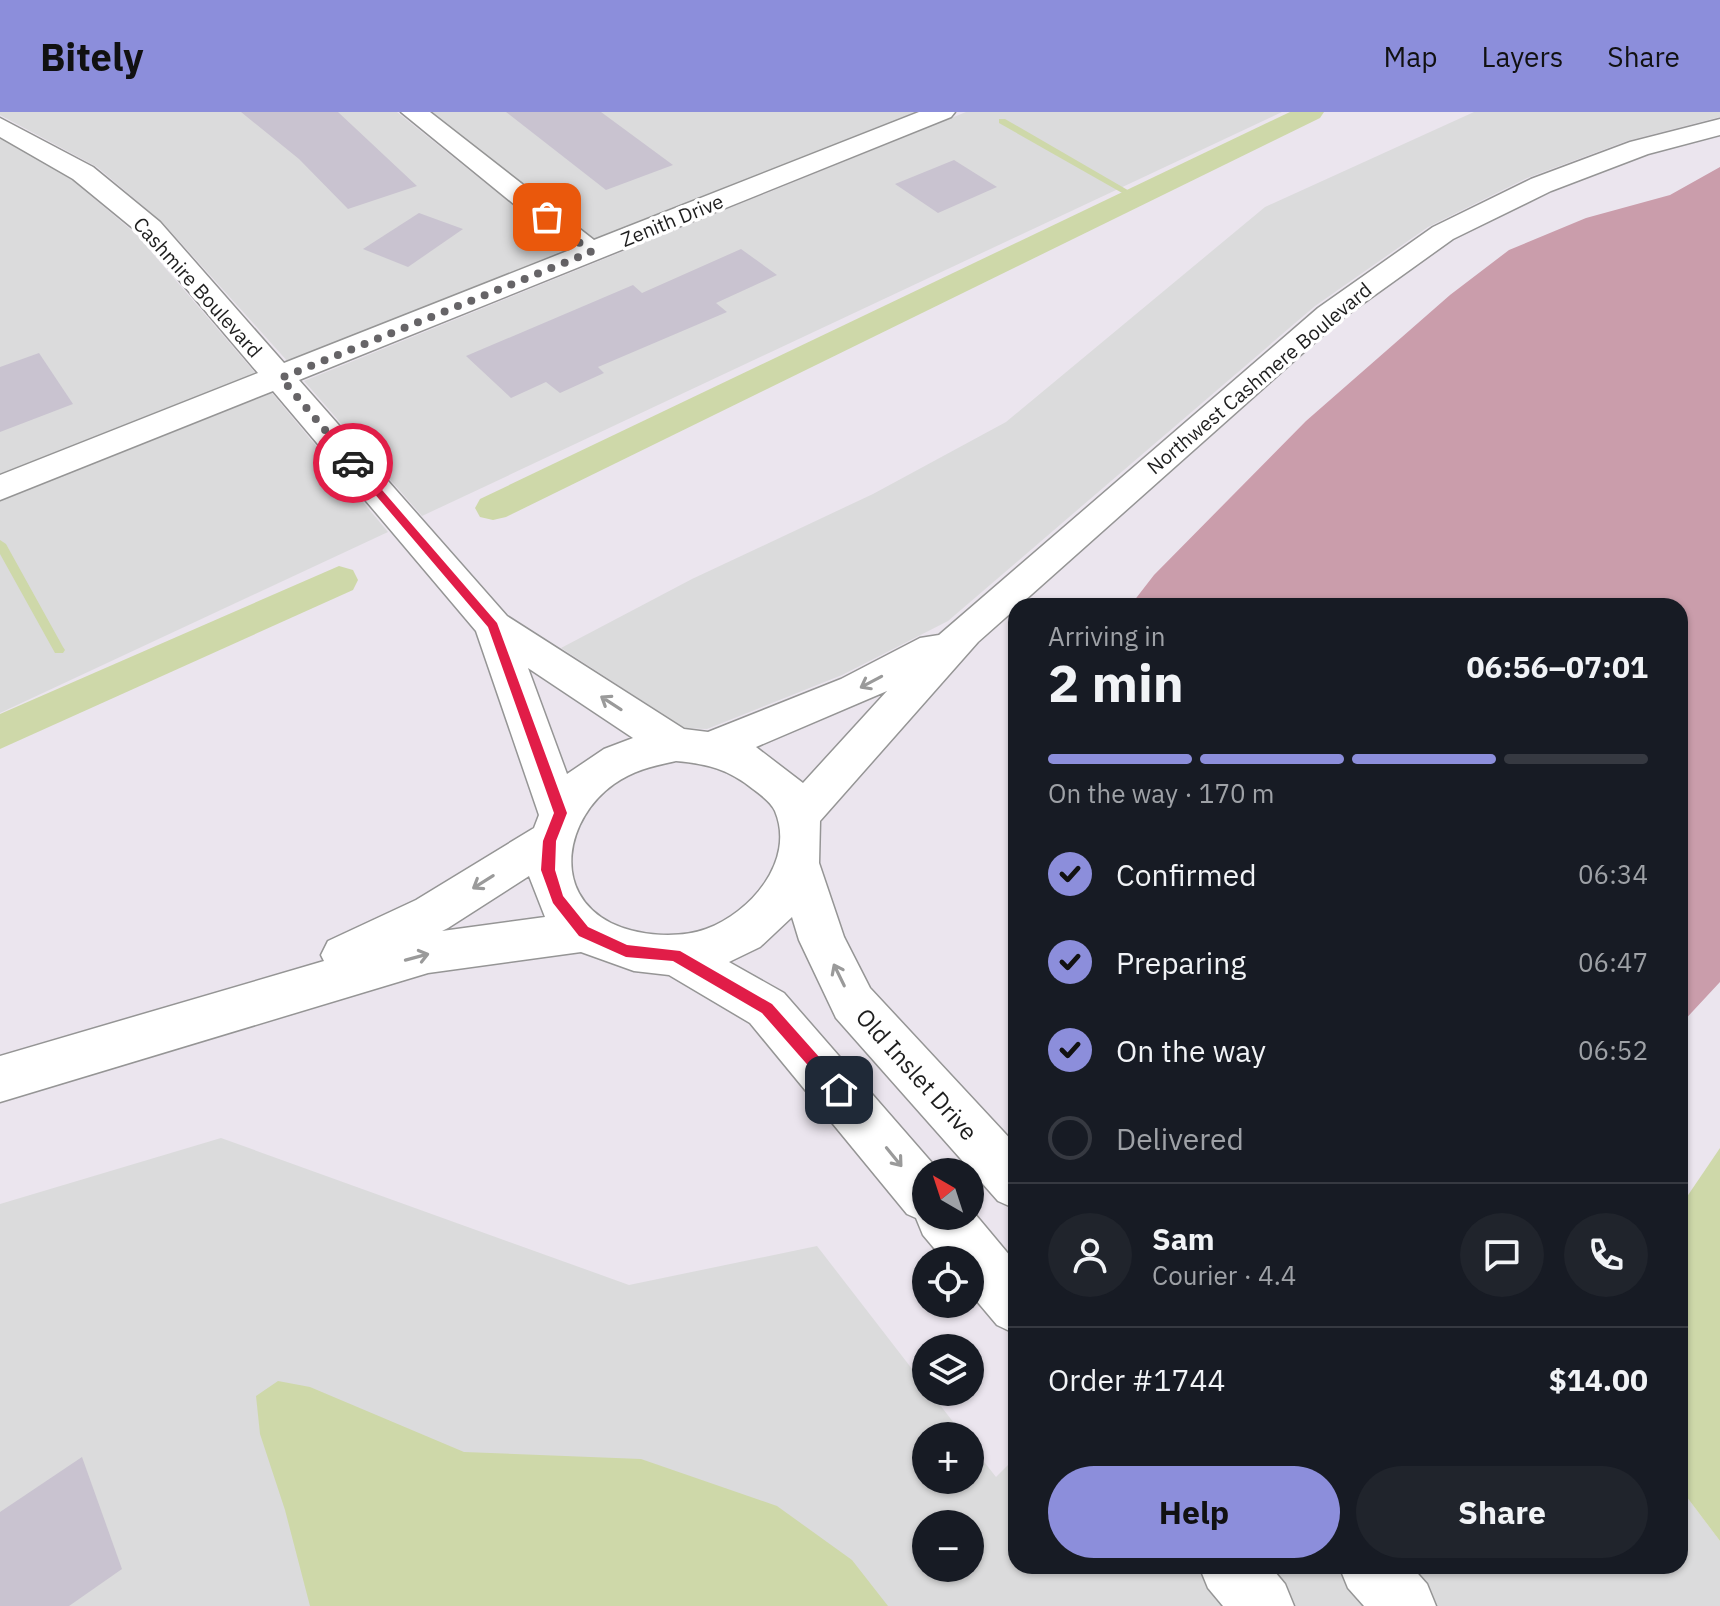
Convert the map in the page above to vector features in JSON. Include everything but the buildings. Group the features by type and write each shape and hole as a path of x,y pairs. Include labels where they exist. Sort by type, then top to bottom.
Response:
{"street":[{"path":"414,112 591,252"},
{"name":"Zenith Drive","path":"0,488 942,112"},
{"name":"Cashmire Boulevard","path":"0,126 83,173 150,228 493,626 694,746"},
{"name":"Northwest Cashmere Boulevard","path":"798,817 964,632 1329,314 1443,233 1555,180 1639,148 1720,127"},
{"name":"Cashmire Boulevard","path":"493,626 555,827"},
{"name":"Northwest Cashmere Boulevard","path":"694,746 855,690 964,632"},
{"path":"234,1008 432,914 555,827 580,787 606,767 640,752 694,746 746,758 789,796 798,817 802,842 798,866 783,897 758,923 724,943 675,955 626,951 584,932 557,899 548,870 555,827"},
{"name":"Old Inslet Drive","path":"798,866 822,940 853,1003 1008,1174"},
{"path":"0,1079 428,953 584,932"},
{"path":"675,955 767,1008 912,1179"},
{"path":"954,1230 1008,1296"},
{"path":"1237,1574 1263,1606"},
{"path":"1377,1574 1405,1606"}],"shaded area":[{"path":"0,112 397,112 569,250 289,363 163,223 97,167 0,115"},
{"path":"431,112 918,112 595,240"},
{"path":"966,112 1282,112 422,516 304,381"},
{"path":"1474,112 1720,112 1720,117 1627,141 1527,178 1428,227 1315,306 948,621 842,675 707,729 684,728 561,648 692,579 873,494 1006,422 1265,207"},
{"path":"0,138 70,178 136,234 257,375 0,475"},
{"path":"1720,167 1720,982 1688,1016 1688,598 1136,598 1154,575 1306,421 1450,295 1509,250 1586,218 1670,195"},
{"path":"272,393 388,532 0,713 0,501"},
{"path":"221,1138 629,1285 817,1246 912,1369 912,1406 941,1406 953,1422 912,1422 912,1494 984,1494 984,1462 996,1477 1008,1465 1008,1574 1688,1574 1688,1499 1720,1541 1720,1606 0,1606 0,1204"},
{"path":"1720,1148 1720,1541 1688,1499 1688,1195"},
{"path":"278,1381 310,1387 464,1452 641,1459 777,1506 852,1560 888,1606 310,1606 285,1510 260,1434 256,1396"}],"waterway":[{"path":"493,508 1311,112"},
{"path":"1002,121 1134,196"},
{"path":"0,544 59,650"},
{"path":"0,732 339,580"}],"way so far":[{"path":"353,463 281,378 591,252 547,217"}],"route":[{"path":"353,463 493,626 560,813 549,841 548,870 557,899 584,932 626,951 675,955 767,1008 839,1090"}]}
